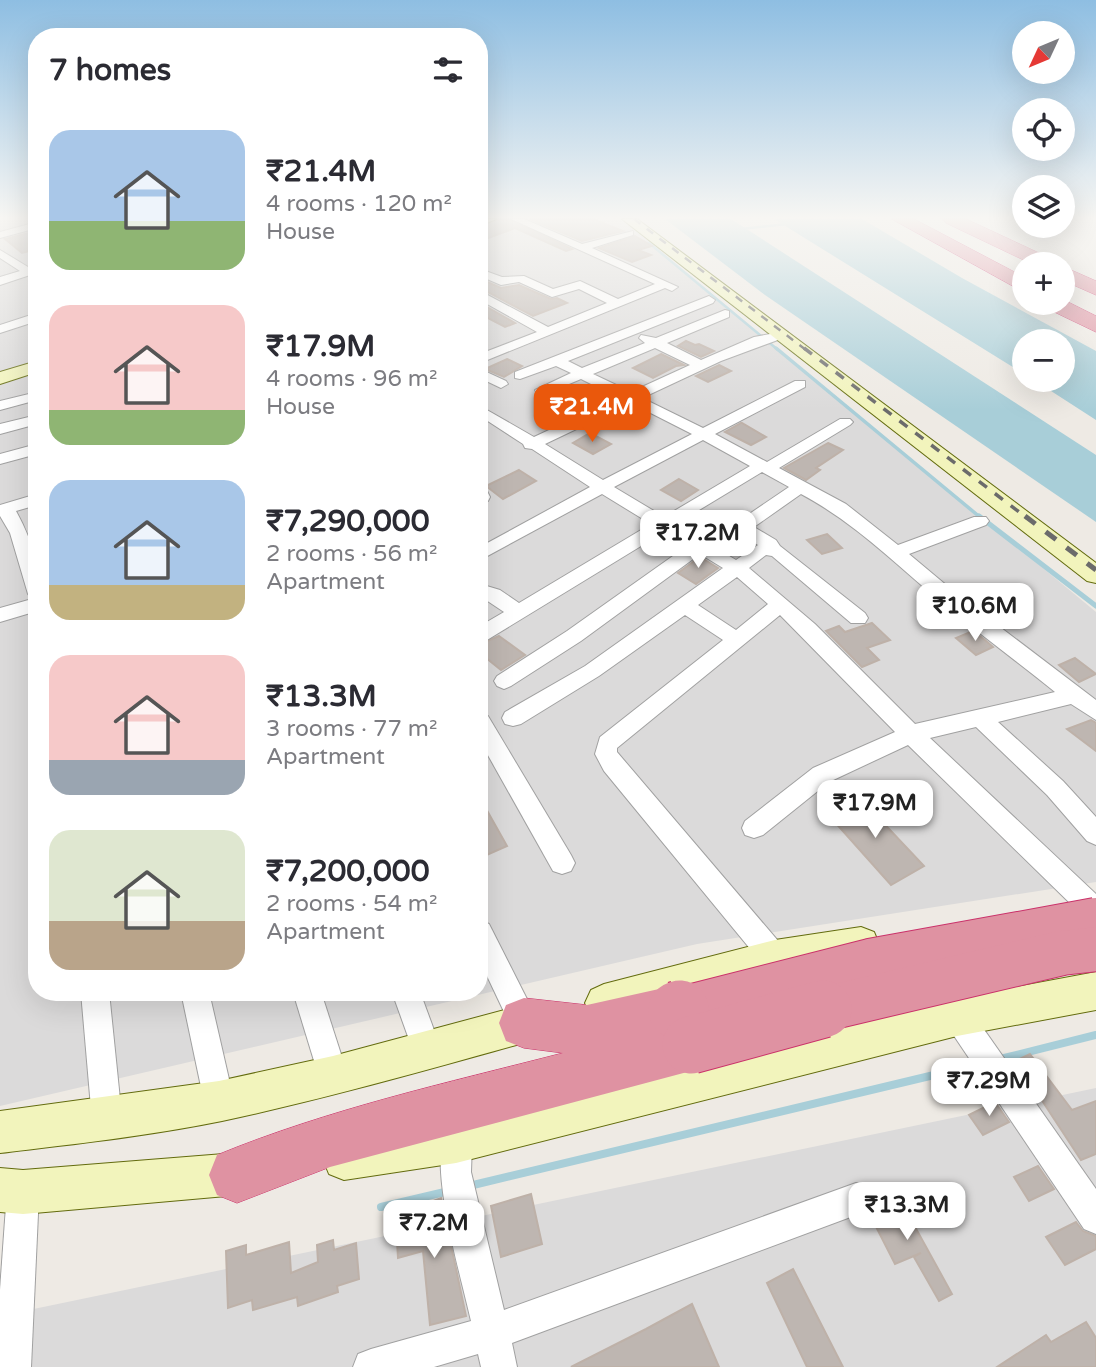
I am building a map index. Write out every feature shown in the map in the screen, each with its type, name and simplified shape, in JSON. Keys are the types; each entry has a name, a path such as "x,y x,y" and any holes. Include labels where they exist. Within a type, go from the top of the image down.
{"highway":[{"path":"1075,292 1096,303"},
{"path":"1075,300 1096,310"},
{"path":"1075,314 1096,325"},
{"path":"237,1175 330,1140 684,1027 870,961 1093,908"},
{"path":"524,1023 587,1030 684,1027 849,1002 1062,953 1096,949"}],"main road":[{"path":"701,283 769,337 1096,575"},
{"path":"733,283 869,380 1096,554"},
{"path":"0,378 28,369"},
{"path":"0,1132 107,1119 219,1101 333,1076 775,958 1093,908"},
{"path":"12,1191 456,1157 966,1030 1096,991"}],"street":[{"path":"532,283 552,293 580,285 618,304"},
{"path":"488,356 618,304 672,287 663,283"},
{"path":"488,299 547,332"},
{"path":"520,375 709,300"},
{"path":"589,418 541,392 725,314"},
{"path":"3,325 28,319"},
{"path":"631,331 701,365"},
{"path":"530,444 701,365 769,337"},
{"path":"557,361 703,434 840,508 951,600 1096,712"},
{"path":"488,377 501,384"},
{"path":"488,550 800,384"},
{"path":"0,406 28,398"},
{"path":"488,415 530,444 735,567 780,605 1093,908"},
{"path":"0,429 28,421"},
{"path":"488,630 661,523 845,422"},
{"path":"0,459 28,451"},
{"path":"801,486 745,525 746,530 770,544 772,549 858,618"},
{"path":"28,502 3,510 19,533 28,564"},
{"path":"896,552 979,521"},
{"path":"504,681 564,643 700,546"},
{"path":"513,719 592,671 735,567 763,549 772,549"},
{"path":"488,592 518,612"},
{"path":"684,605 736,639"},
{"path":"775,958 605,756 608,743 780,605"},
{"path":"0,615 28,607"},
{"path":"754,828 821,775 911,734 1076,695"},
{"path":"980,718 1055,788 1096,834"},
{"path":"488,736 562,863"},
{"path":"908,936 966,1030 1096,1217"},
{"path":"488,949 524,1023"},
{"path":"96,1001 107,1119"},
{"path":"197,1001 219,1101"},
{"path":"310,1001 333,1076"},
{"path":"409,1001 426,1049"},
{"path":"456,1157 463,1206 488,1307 495,1350"},
{"path":"12,1191 13,1367"},
{"path":"371,1367 495,1350 856,1199"}],"shaded area":[{"path":"0,283 28,283 28,1001 452,1001 0,1106"},
{"path":"488,283 699,283 1096,612 1096,882 697,944 488,993"},
{"path":"1096,1088 1096,1367 0,1367 0,1316"}],"water":[{"path":"749,283 830,283 1096,455 1096,522"},
{"path":"877,283 971,283 1012,305 1012,315 1030,315 1056,329 1012,329 1012,367"},
{"path":"1075,340 1096,351 1096,420 1053,392 1075,392"}],"building":[{"path":"488,283 501,288 519,285 567,303 533,316 488,292"},
{"path":"488,308 515,323 505,327 488,318"},
{"path":"686,341 714,351 701,357 678,346"},
{"path":"661,354 684,365 676,366 653,378 633,368"},
{"path":"507,359 522,366 504,377 488,370 488,368"},
{"path":"719,365 731,371 708,382 696,376"},
{"path":"631,406 643,412 610,428 598,422"},
{"path":"741,423 766,437 751,445 725,432"},
{"path":"590,433 611,444 593,454 573,443"},
{"path":"828,443 843,450 816,468 820,470 806,480 784,468"},
{"path":"519,470 536,481 503,499 488,485"},
{"path":"679,479 698,490 681,501 661,490"},
{"path":"702,514 729,528 710,542 684,526"},
{"path":"827,534 842,548 822,554 807,540"},
{"path":"700,557 718,568 696,584 678,573"},
{"path":"872,623 890,640 867,648 879,660 862,667 826,631 839,626 845,632"},
{"path":"973,631 993,647 976,655 956,638"},
{"path":"499,636 525,655 501,670 488,659 488,641"},
{"path":"1075,658 1096,674 1079,682 1059,665"},
{"path":"1091,720 1096,723 1096,751 1067,729"},
{"path":"857,795 924,866 891,885 825,811"},
{"path":"488,812 507,846 488,854"},
{"path":"1030,1054 1072,1110 1096,1101 1096,1154 1081,1160 1041,1099 1037,1101 1011,1063"},
{"path":"995,1102 1009,1122 983,1135 969,1115"},
{"path":"1038,1166 1054,1189 1029,1201 1014,1177"},
{"path":"531,1194 542,1244 501,1257 491,1206"},
{"path":"898,1196 952,1294 939,1301 914,1257 921,1253 895,1264 869,1213 872,1207"},
{"path":"441,1198 466,1316 430,1325 423,1251 398,1258 396,1224 413,1220 412,1209"},
{"path":"1076,1222 1083,1231 1096,1236 1096,1249 1065,1265 1046,1237"},
{"path":"333,1240 334,1250 356,1243 359,1279 337,1286 338,1292 298,1306 297,1297 253,1310 252,1300 228,1308 226,1251 246,1245 246,1255 289,1242 291,1273 318,1262 317,1245"},
{"path":"793,1269 843,1367 807,1367 767,1283"},
{"path":"692,1304 719,1367 571,1367 646,1329"},
{"path":"1086,1322 1096,1338 1096,1367 997,1367 1046,1335 1051,1342"}],"waterway":[{"path":"697,283 778,350"},
{"path":"776,348 981,518"},
{"path":"979,516 1096,606"},
{"path":"1000,1059 1096,1035"},
{"path":"469,1186 980,1064"},
{"path":"381,1207 449,1191"}],"railway":[{"path":"718,283 806,350"},
{"path":"804,348 1027,518"},
{"path":"1025,516 1096,570"}]}
